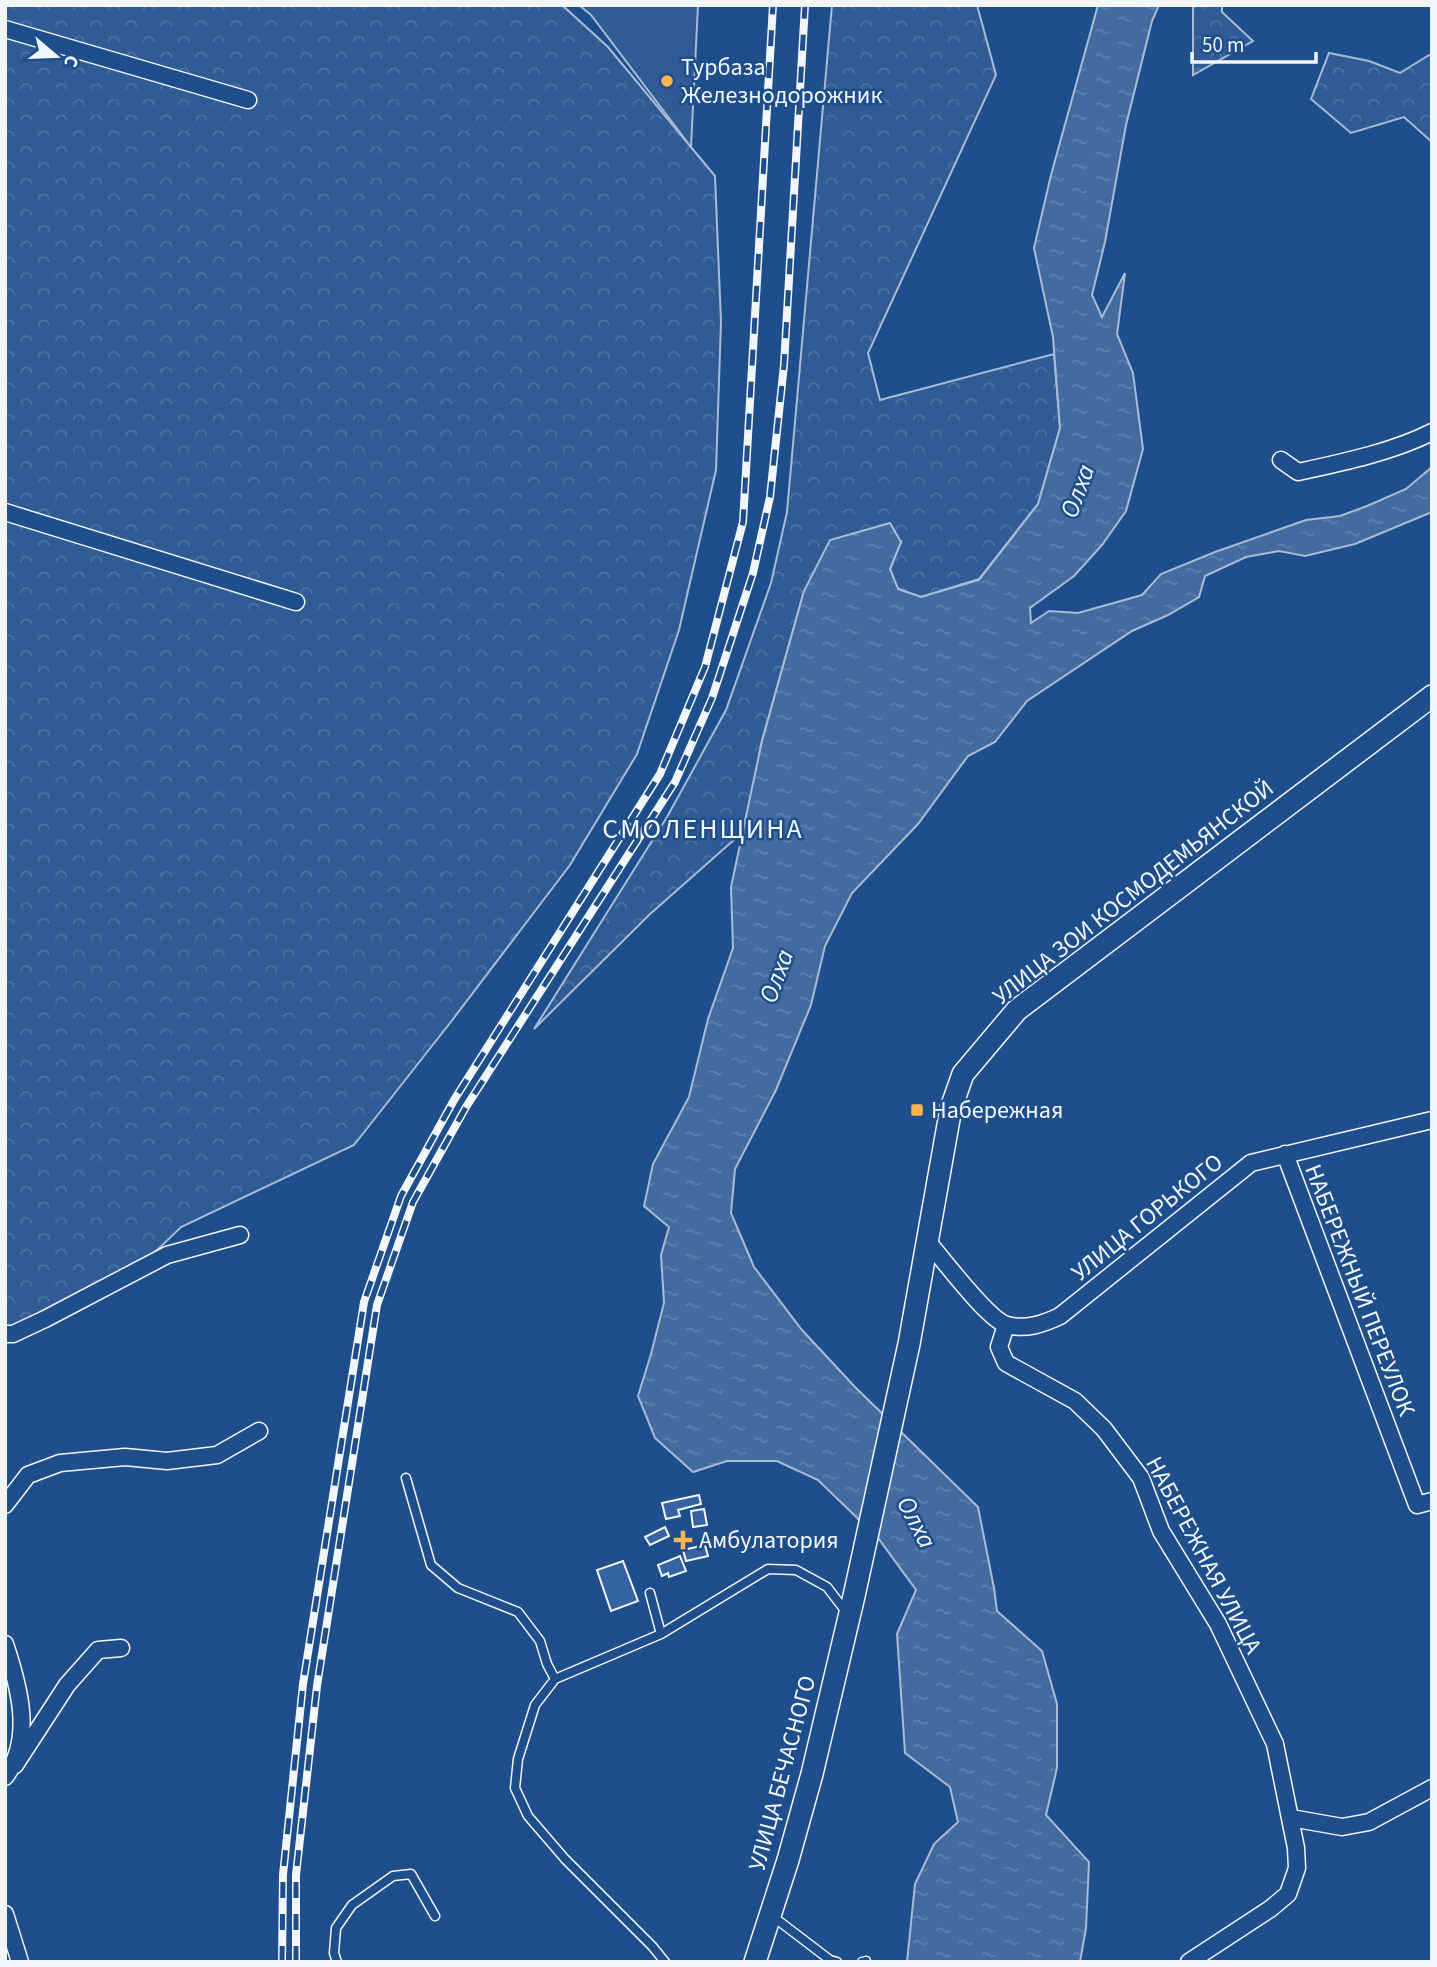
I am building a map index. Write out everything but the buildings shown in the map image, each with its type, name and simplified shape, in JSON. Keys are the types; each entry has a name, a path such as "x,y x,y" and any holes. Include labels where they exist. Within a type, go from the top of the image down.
{"main road":[{"name":"УЛИЦА ЗОИ КОСМОДЕМЬЯНСКОЙ","path":"909,1344 949,1119 963,1074 1017,1010 1432,696"},
{"name":"УЛИЦА БЕЧАСНОГО","path":"755,1962 812,1774 909,1344"}],"street":[{"path":"5,29 248,100"},
{"path":"1281,460 1298,472 1325,467 1416,440 1432,432"},
{"path":"5,512 296,602"},
{"name":"УЛИЦА ГОРЬКОГО","path":"1006,1325 1038,1326 1060,1316 1251,1163 1432,1119"},
{"name":"НАБЕРЕЖНЫЙ ПЕРЕУЛОК","path":"1285,1154 1417,1505 1432,1501"},
{"path":"5,1334 13,1334 45,1320 167,1255 240,1234"},
{"path":"928,1242 992,1316 1006,1325"},
{"name":"НАБЕРЕЖНАЯ УЛИЦА","path":"1006,1325 999,1347 1006,1363 1075,1401 1104,1429 1141,1478 1161,1531 1219,1624 1275,1744 1292,1818 1297,1868 1288,1894 1270,1909 1189,1962"},
{"path":"5,1505 28,1475 61,1464 125,1457 167,1461 217,1455 259,1431"},
{"path":"5,1644 18,1681 23,1738 10,1771"},
{"path":"10,1771 67,1685 98,1650 121,1648"},
{"path":"1292,1818 1342,1828 1369,1822 1432,1788"},
{"path":"5,1914 20,1962"}],"lane":[{"path":"406,1478 431,1565 458,1588 518,1612 540,1641 555,1679"},
{"path":"665,1962 565,1859 528,1816 515,1788 518,1759 535,1704 555,1679 661,1634 768,1569 796,1570 827,1587 852,1606"},
{"path":"650,1593 661,1634"},
{"path":"337,1962 334,1953 336,1928 352,1905 393,1876 411,1874 435,1916"},
{"path":"771,1915 830,1960 837,1962"}],"green space":[{"path":"5,5 562,5 608,47 715,176 721,322 716,470 679,630 637,754 570,865 354,1145 181,1227 120,1286 5,1332"},
{"path":"832,5 977,5 996,75 868,353 880,400 1054,354 1060,428 1038,504 979,579 921,597 898,589 890,569 901,542 804,591 762,741 744,831 649,915 534,1029 667,817 726,710 771,583 787,512"},
{"path":"1193,5 1222,5 1222,12 1253,41 1193,75"},
{"path":"1329,53 1369,61 1400,73 1429,55 1432,56 1432,142 1404,117 1351,133 1311,99"}],"shaded area":[{"name":"Турбаза Железнодорожник","path":"579,5 698,5 691,147 591,15"}],"water":[{"name":"Олха","path":"1098,5 1159,5 1152,21 1126,125 1105,242 1092,295 1102,317 1125,273 1117,334 1133,373 1143,449 1126,511 1102,545 1074,576 1030,608 1031,623 1049,611 1078,613 1142,595 1161,574 1306,520 1340,516 1367,506 1406,489 1432,467 1432,512 1355,544 1305,556 1279,551 1246,557 1205,576 1199,597 1132,631 1027,701 995,742 968,756 918,824 852,893 825,946 811,1005 776,1090 735,1169 731,1213 754,1267 802,1330 855,1387 978,1507 997,1611 1042,1651 1057,1704 1057,1768 1046,1815 1089,1862 1086,1928 1080,1962 907,1962 915,1884 934,1844 958,1822 950,1787 905,1753 897,1634 916,1590 878,1538 818,1480 777,1461 727,1461 693,1472 655,1438 638,1396 664,1303 661,1255 669,1227 644,1206 653,1164 689,1097 708,1019 733,948 731,887 762,741 804,591 830,540 890,523 901,542 890,569 898,589 921,597 979,580 1038,504 1060,428 1053,337 1034,248 1051,175"}],"railway":[{"path":"282,1962 283,1875 303,1684 364,1302 401,1196 454,1100 660,774 705,667 743,522 773,5"},
{"path":"296,1962 296,1875 317,1686 377,1305 413,1202 466,1107 675,782 712,698 753,573 770,497 784,365 805,5"}],"place":[{"name":"Турбаза Железнодорожник","path":"667,81"},
{"name":"Набережная","path":"917,1110"},
{"name":"Амбулатория","path":"683,1540"}],"district":[{"name":"СМОЛЕНЩИНА","path":"703,828"}]}
